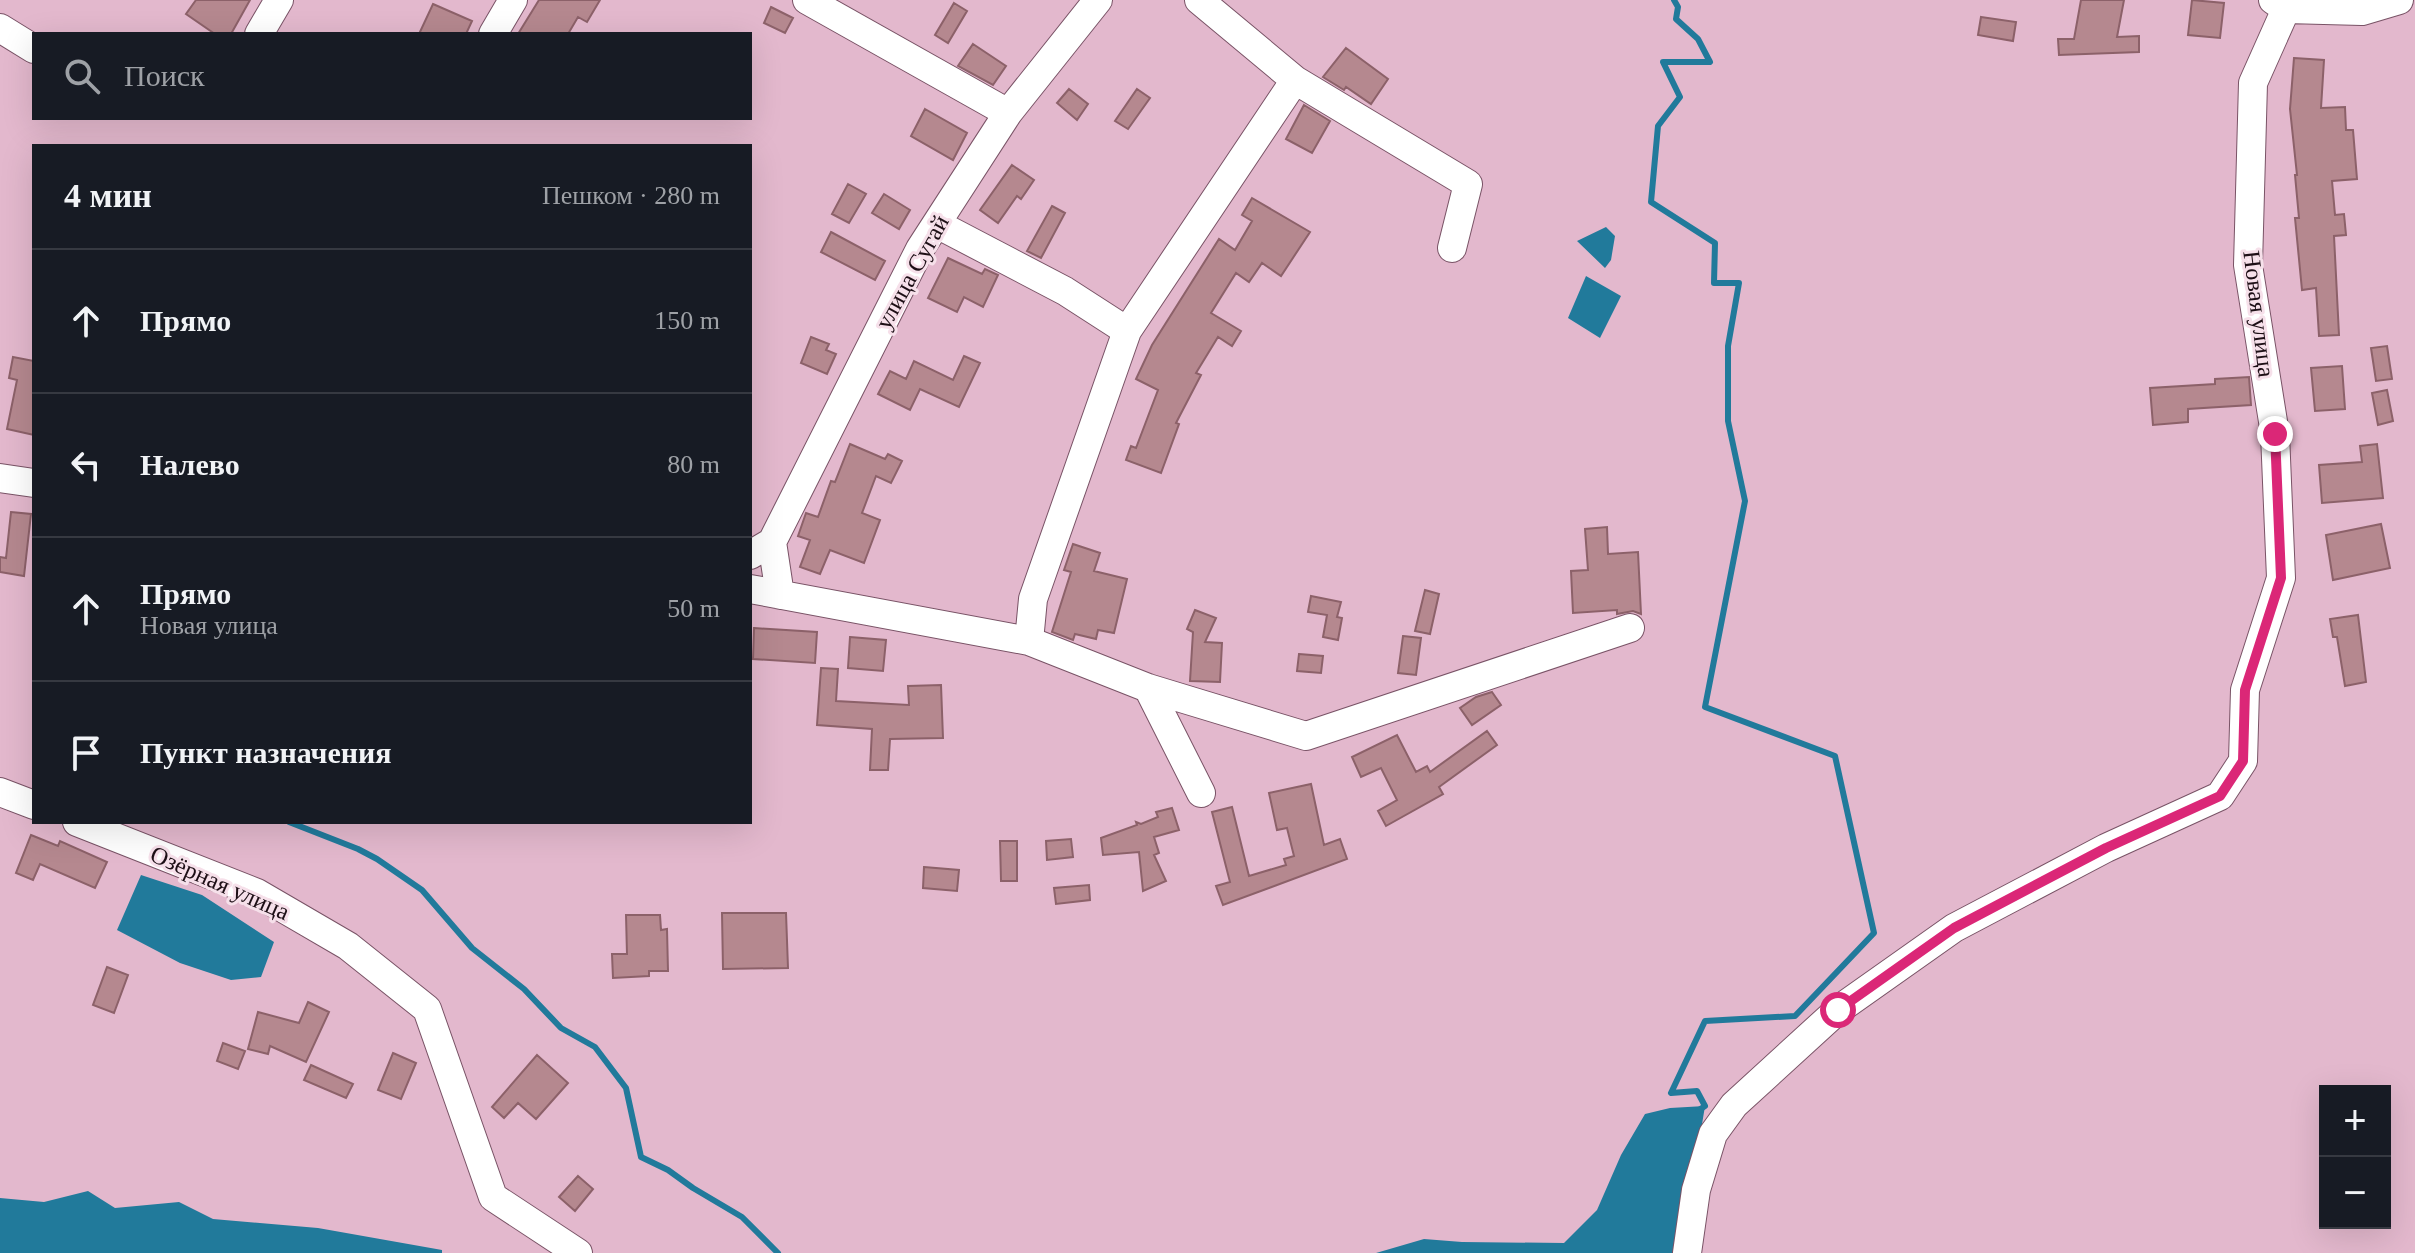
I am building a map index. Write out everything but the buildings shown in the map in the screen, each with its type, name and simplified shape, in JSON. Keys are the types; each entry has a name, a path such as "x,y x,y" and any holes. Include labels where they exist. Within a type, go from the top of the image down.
{"street":[{"path":"260,32 279,0"},
{"path":"494,32 513,0"},
{"path":"807,0 1008,113"},
{"name":"улица Сугай","path":"761,549 913,263 1008,113 1098,0"},
{"path":"1199,0 1295,80 1468,184 1452,248"},
{"path":"2280,4 2362,11 2399,0"},
{"name":"Новая улица","path":"1687,1253 1696,1190 1713,1134 1734,1105 1838,1010 1954,928 2106,848 2220,796 2243,761 2245,690 2281,578 2275,434 2248,265 2253,83 2280,4"},
{"path":"0,28 32,48"},
{"path":"1029,641 1033,599 1127,331 1295,80"},
{"path":"937,224 1065,291 1127,331"},
{"path":"0,478 32,483"},
{"path":"761,549 780,595"},
{"path":"752,589 1029,641 1148,688 1306,736 1630,628"},
{"path":"1148,688 1201,793"},
{"path":"0,792 32,804"},
{"name":"Озёрная улица","path":"88,824 134,832 257,893 348,946 427,1009 493,1197 578,1253"}],"water":[{"path":"1606,227 1615,236 1611,260 1605,268 1577,241"},
{"path":"1586,276 1621,296 1600,338 1568,318"},
{"path":"141,875 202,895 274,942 261,977 231,980 180,963 117,930"},
{"path":"1705,1106 1681,1253 1376,1253 1424,1239 1564,1243 1597,1210 1621,1155 1645,1114 1670,1108"},
{"path":"88,1191 115,1208 179,1202 213,1219 318,1228 442,1250 442,1253 0,1253 0,1198 44,1202"}],"waterway":[{"path":"1674,0 1678,7 1676,19 1698,39 1710,62 1663,62 1680,97 1658,126 1651,202 1715,243 1714,283 1739,283 1728,346 1728,421 1745,501 1705,707 1835,756 1874,933 1795,1016 1705,1021 1671,1093 1697,1091 1705,1106 1699,1110"},
{"path":"294,824 358,849 422,890 472,948 524,989 561,1028 595,1047 626,1088 641,1157 668,1170 742,1217 778,1253"}],"route":[{"path":"1838,1010 1954,928 2106,848 2220,796 2243,761 2245,690 2281,578 2275,434"}]}
